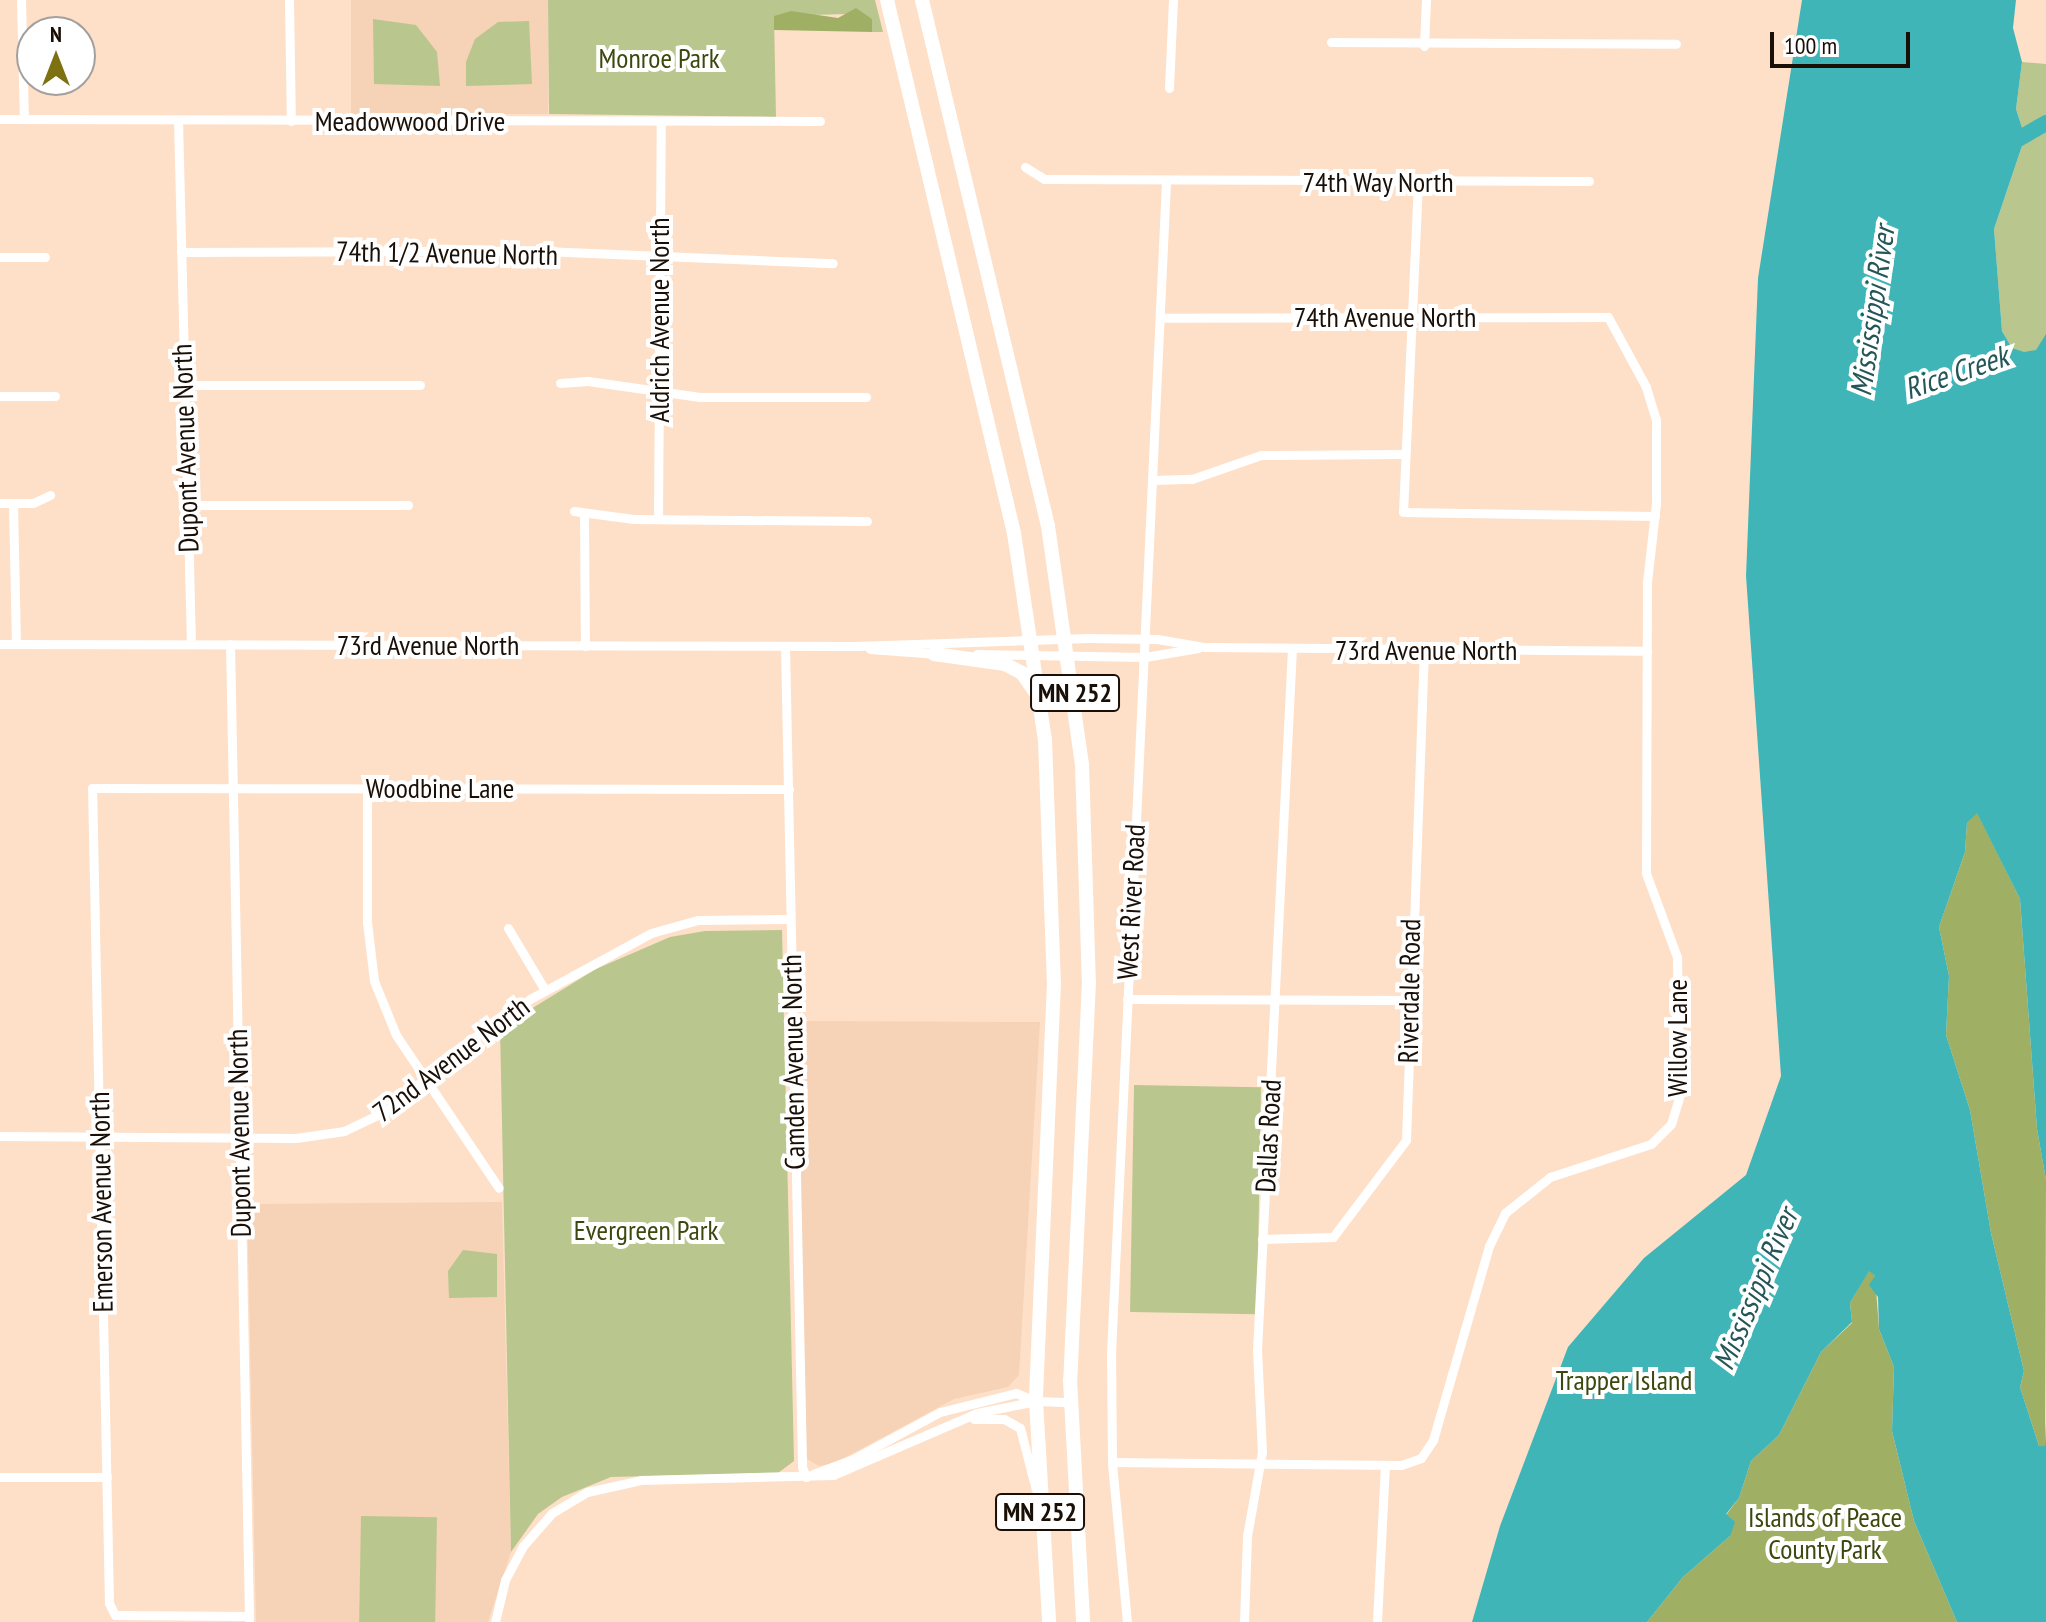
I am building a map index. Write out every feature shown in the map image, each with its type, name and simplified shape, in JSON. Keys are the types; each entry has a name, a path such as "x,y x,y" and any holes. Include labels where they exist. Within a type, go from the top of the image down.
{"highway":[{"name":"MN 252","path":"887,0 1014,533 1041,702 1052,836 1054,983 1036,1401 1039,1505 1049,1622"},
{"name":"MN 252","path":"922,0 1048,526 1070,656 1089,878 1087,1030 1070,1402 1083,1622"},
{"path":"934,654 1012,667 1027,678 1041,702"}],"street":[{"path":"21,0 24,119"},
{"path":"289,0 291,121"},
{"path":"1169,88 1173,0"},
{"path":"1424,46 1426,0"},
{"path":"1331,42 1424,46 1676,44"},
{"name":"Meadowwood Drive","path":"0,119 820,121"},
{"name":"Dupont Avenue North","path":"178,120 191,644"},
{"name":"Aldrich Avenue North","path":"658,519 657,258 661,121"},
{"name":"74th Way North","path":"1025,167 1044,179 1166,182 1589,181"},
{"name":"West River Road","path":"1127,1622 1112,1462 1111,1353 1166,182"},
{"path":"1418,182 1403,512 1655,516"},
{"name":"74th 1/2 Avenue North","path":"181,252 543,251 833,263"},
{"path":"0,257 45,257"},
{"name":"74th Avenue North","path":"1161,318 1608,317"},
{"name":"Willow Lane","path":"1112,1462 1385,1465 1421,1458 1433,1440 1489,1246 1505,1213 1550,1177 1651,1144 1663,1136 1677,1111 1677,957 1646,873 1647,651 1655,516 1652,403 1608,317"},
{"path":"560,383 588,381 658,392 866,397"},
{"path":"183,385 420,385"},
{"path":"0,396 55,396"},
{"path":"1154,480 1192,479 1261,455 1405,454"},
{"path":"0,503 50,495"},
{"path":"13,503 16,644"},
{"path":"187,505 408,505"},
{"path":"585,646 579,513 658,519 867,521"},
{"name":"73rd Avenue North","path":"0,644 857,646 1068,639 1146,640 1205,647 1292,649 1647,651"},
{"name":"Dupont Avenue North","path":"230,644 249,1619"},
{"name":"Camden Avenue North","path":"785,646 802,1467 806,1477"},
{"name":"73rd Avenue North","path":"857,646 934,654 1145,657 1205,647"},
{"name":"Dallas Road","path":"1244,1622 1247,1536 1257,1463 1262,1452 1257,1351 1292,649"},
{"name":"Riverdale Road","path":"1262,1239 1333,1237 1400,1152 1407,1127 1407,1000 1424,649"},
{"name":"Woodbine Lane","path":"92,788 789,789"},
{"name":"Emerson Avenue North","path":"92,788 109,1603 115,1615 249,1619"},
{"path":"367,788 371,966 396,1035 499,1188"},
{"name":"72nd Avenue North","path":"0,1136 296,1138 344,1131 388,1110 469,1041 545,990 675,925 790,919"},
{"path":"508,928 545,990"},
{"path":"1127,999 1407,1000"},
{"path":"806,1477 853,1459 940,1412 1016,1393 1036,1401"},
{"path":"495,1622 505,1580 523,1546 552,1513 587,1492 641,1480 806,1477 856,1466 977,1413 1036,1401 1070,1402"},
{"path":"940,1427 993,1417 1020,1428 1039,1505"},
{"path":"1377,1622 1382,1605 1385,1465"},
{"path":"0,1477 107,1477"}],"shaded area":[{"path":"351,0 548,0 548,114 351,114"},
{"path":"795,1021 1040,1022 1019,1375 1008,1387 954,1399 835,1463 819,1466 807,1459"},
{"path":"502,1202 511,1552 488,1622 256,1622 247,1204"}],"green space":[{"name":"Monroe Park","path":"548,0 875,0 883,32 872,32 872,19 848,14 774,16 776,117 549,114"},
{"path":"856,8 872,19 872,32 774,30 774,16 791,11 838,18"},
{"path":"373,19 416,25 437,52 440,86 374,84"},
{"path":"529,21 532,84 466,86 466,62 475,39 498,22"},
{"path":"2022,62 2046,64 2046,364 2012,348 2002,331 1994,229 2025,137 2016,109"},
{"path":"1977,812 2020,899 2037,1129 2046,1180 2045,1446 2039,1446 2020,1387 2024,1371 1991,1233 1970,1110 1946,1035 1949,976 1939,927 1965,852 1967,823"},
{"name":"Evergreen Park","path":"782,930 794,1461 778,1473 611,1477 562,1497 538,1514 511,1552 500,1028 596,969 670,937 705,931"},
{"path":"1134,1085 1261,1087 1257,1314 1130,1312"},
{"path":"463,1250 497,1254 497,1297 449,1298 448,1271"},
{"name":"Islands of Peace County Park","path":"1869,1270 1875,1276 1879,1329 1894,1367 1892,1431 1914,1521 1957,1622 1647,1622 1683,1577 1730,1536 1726,1515 1739,1498 1751,1461 1779,1435 1821,1352 1852,1323 1850,1303"},
{"path":"361,1516 437,1517 435,1622 359,1622"}],"water":[{"name":"Mississippi River","path":"1802,0 2016,0 2013,28 2022,62 2016,109 2025,137 1994,229 2002,331 2012,348 2024,352 2036,350 2046,334 2046,1180 2037,1129 2020,899 1977,813 1967,823 1965,852 1939,927 1949,976 1946,1035 1970,1110 1991,1233 2024,1371 2020,1387 2039,1446 2045,1446 2046,1422 2046,1622 1957,1622 1914,1521 1892,1431 1894,1367 1879,1329 1878,1297 1869,1285 1875,1276 1869,1271 1850,1303 1852,1322 1821,1352 1779,1435 1751,1461 1739,1498 1726,1514 1735,1522 1730,1536 1683,1577 1647,1622 1472,1622 1500,1526 1568,1347 1644,1258 1746,1175 1781,1076 1746,576 1758,278"}],"waterway":[{"name":"Rice Creek","path":"2006,146 2046,123"}],"park label":[{"name":"Trapper Island","path":"1624,1380"}]}
